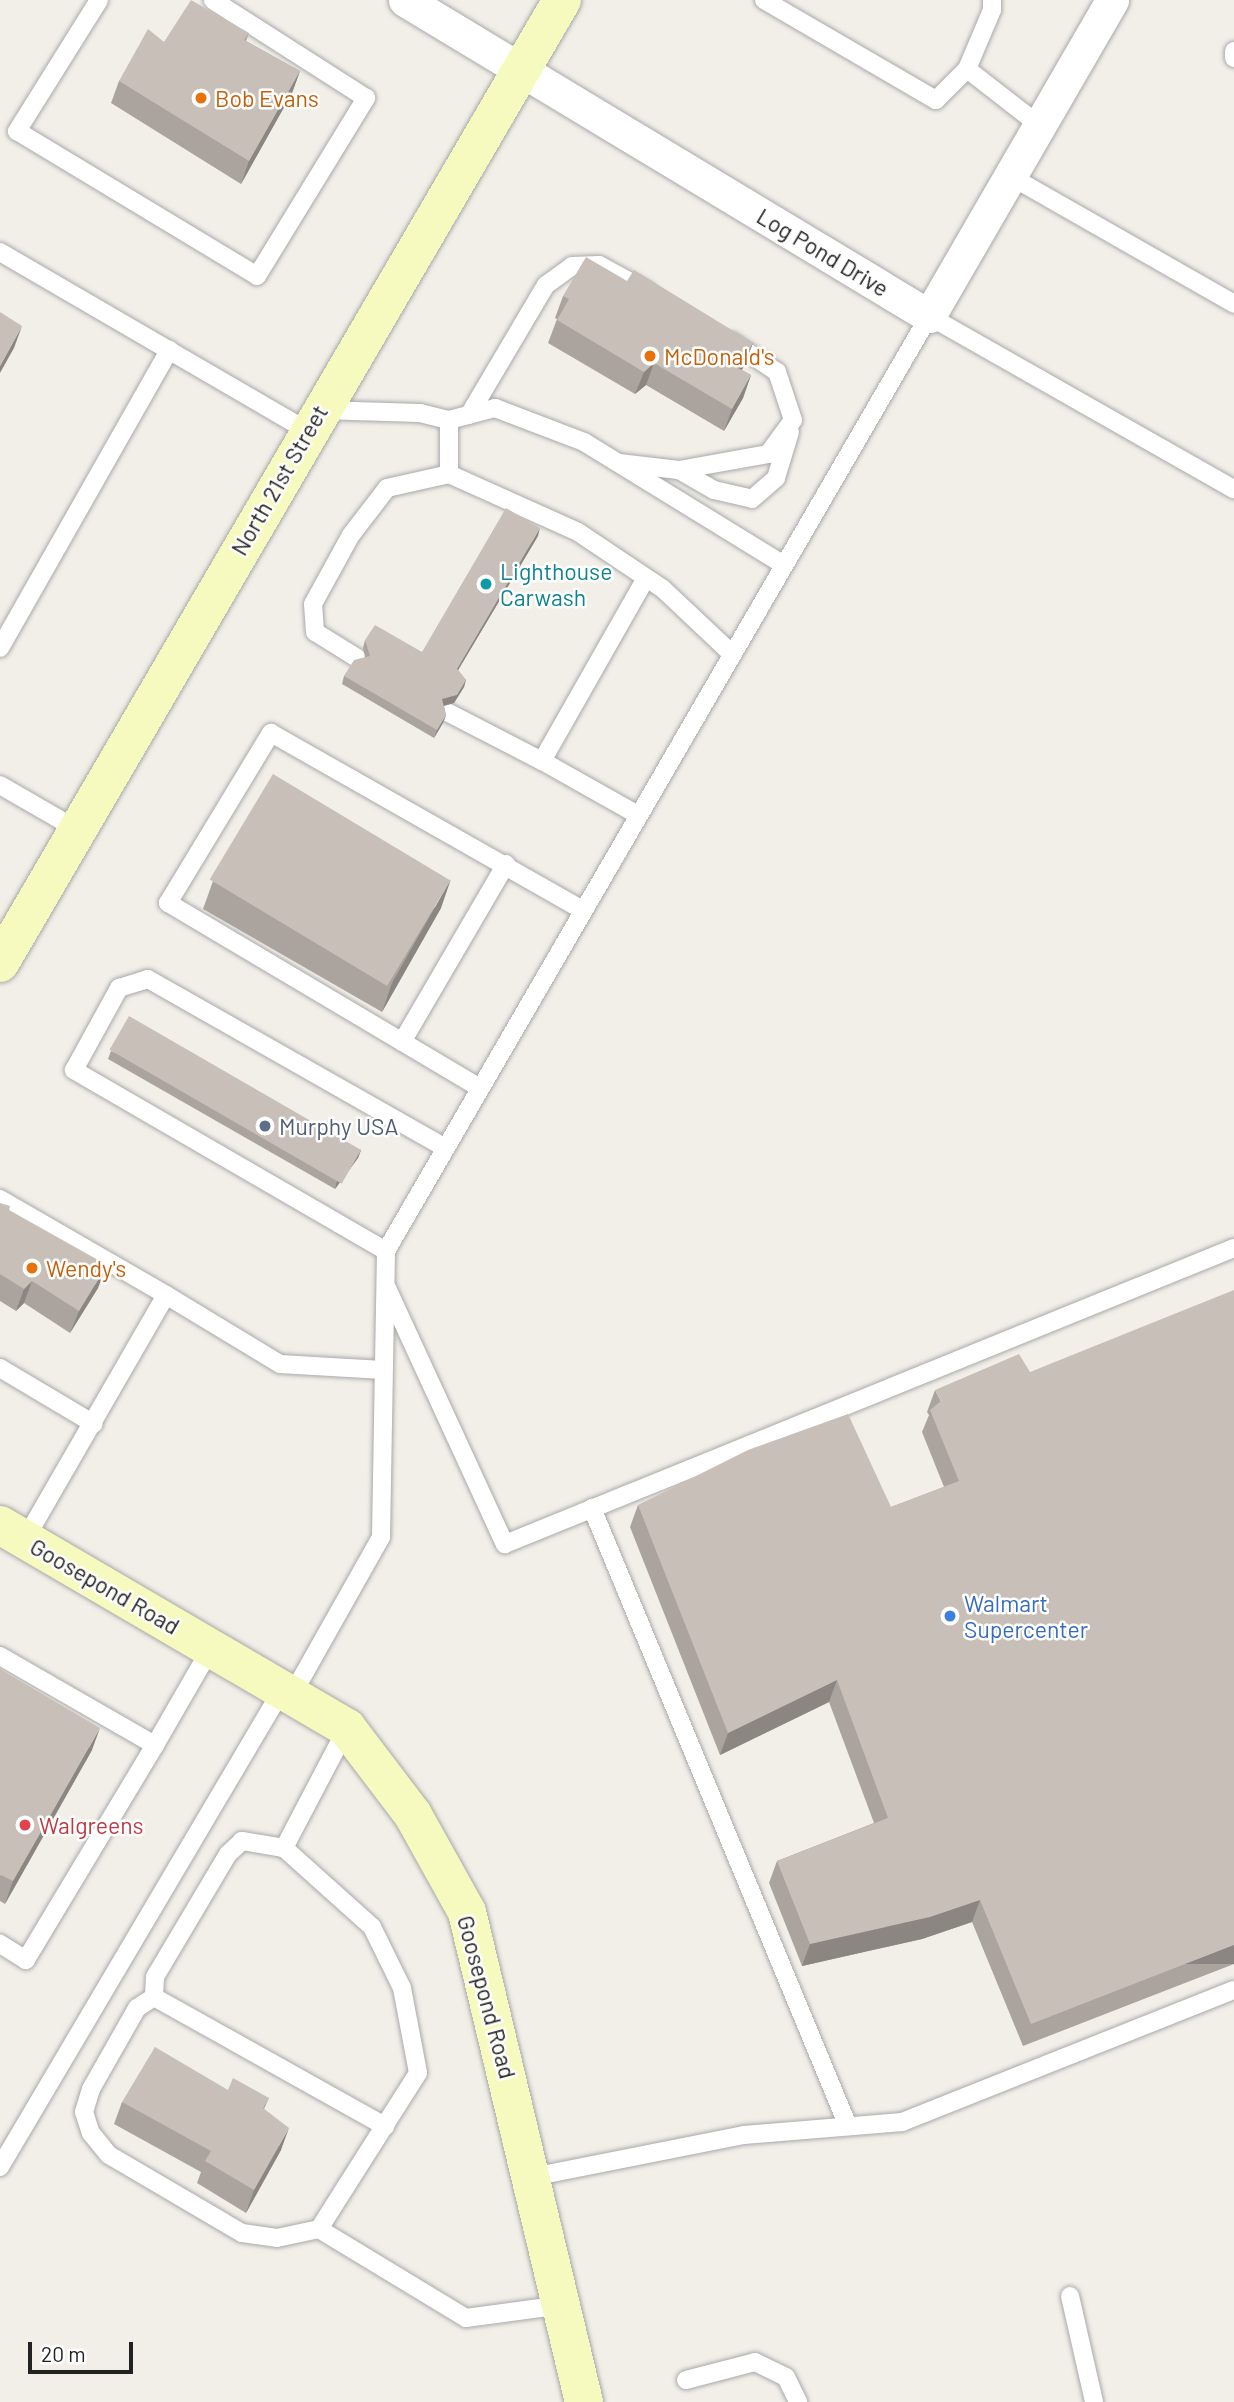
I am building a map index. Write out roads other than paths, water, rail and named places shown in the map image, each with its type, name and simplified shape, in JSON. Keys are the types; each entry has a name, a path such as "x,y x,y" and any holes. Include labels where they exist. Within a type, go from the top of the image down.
{"main road":[{"name":"North 21st Street","path":"0,963 562,0"},
{"name":"Goosepond Road","path":"12,1532 347,1728 413,1815 467,1912 584,2402"}],"street":[{"name":"Log Pond Drive","path":"405,0 929,316"},
{"path":"929,316 1112,0"}],"lane":[{"path":"99,0 18,131 257,276 366,99 212,0"},
{"path":"764,0 936,100 967,69 992,10 992,0"},
{"path":"1234,51 1234,58"},
{"path":"967,69 1039,125"},
{"path":"1010,176 1234,304"},
{"path":"0,252 169,350 315,420 420,413 449,420 495,408 584,442 784,565"},
{"path":"469,415 546,285 572,266 599,265 660,298"},
{"path":"0,2167 381,1537 386,1251 929,316 1234,489"},
{"path":"679,470 714,490 752,499 776,478 791,427 793,420 777,372 719,333"},
{"path":"0,648 169,350"},
{"path":"449,420 449,474"},
{"path":"619,463 679,470 768,454 791,427"},
{"path":"357,658 315,632 313,604 351,535 387,488 449,474 578,532 646,578 732,654"},
{"path":"542,761 646,578"},
{"path":"449,713 638,815"},
{"path":"480,1088 168,903 271,733 583,910"},
{"path":"0,785 78,830"},
{"path":"402,1042 506,864"},
{"path":"386,1251 74,1070 119,988 148,979 445,1148"},
{"path":"0,1199 280,1364 383,1370"},
{"path":"385,1283 505,1544 1234,1248"},
{"path":"12,1532 94,1424 166,1295"},
{"path":"0,1368 94,1424"},
{"path":"592,1508 848,2126"},
{"path":"0,1944 26,1960 211,1648"},
{"path":"0,1656 155,1745"},
{"path":"284,1848 347,1728"},
{"path":"154,1997 155,1977 228,1854 242,1841 284,1848 372,1927 402,1988 418,2073 319,2229"},
{"path":"532,2177 744,2135 902,2122 1234,1990"},
{"path":"154,1997 385,2126"},
{"path":"154,1997 137,2008 91,2089 84,2112 91,2133 109,2155 242,2233 277,2238 319,2229 466,2318 562,2305"},
{"path":"1070,2295 1094,2402"},
{"path":"686,2380 755,2362 786,2377 798,2402"}],"place":[{"name":"Bob Evans","path":"201,98"},
{"name":"McDonald's","path":"650,356"},
{"name":"Lighthouse Carwash","path":"486,584"},
{"name":"Murphy USA","path":"265,1126"},
{"name":"Wendy's","path":"32,1268"},
{"name":"Walmart Supercenter","path":"950,1616"},
{"name":"Walgreens","path":"25,1825"}]}
